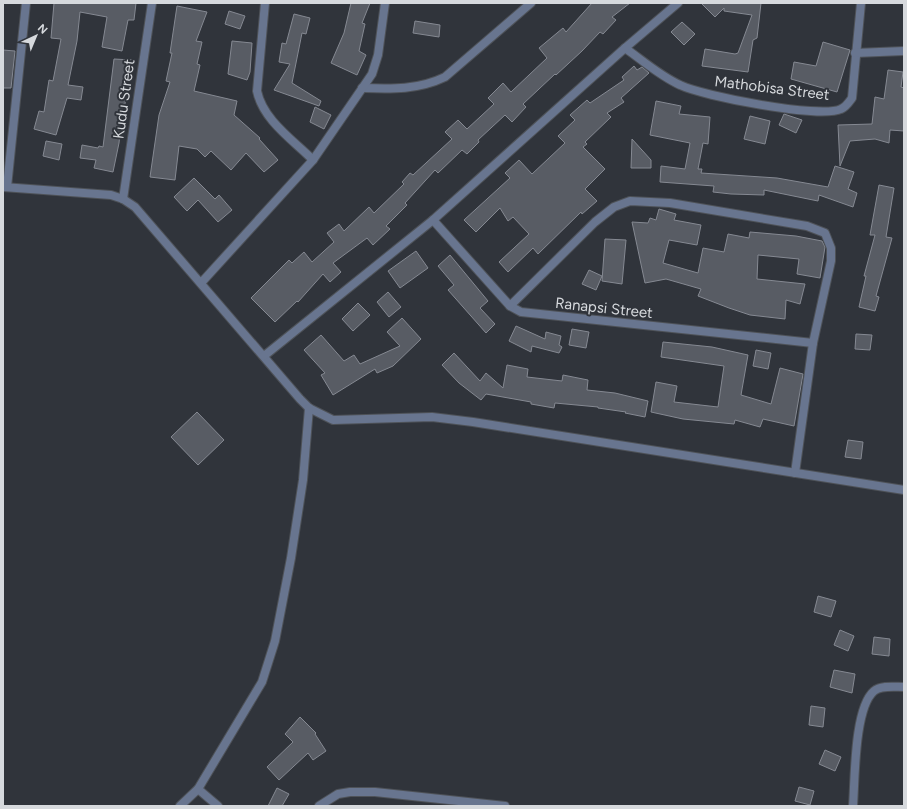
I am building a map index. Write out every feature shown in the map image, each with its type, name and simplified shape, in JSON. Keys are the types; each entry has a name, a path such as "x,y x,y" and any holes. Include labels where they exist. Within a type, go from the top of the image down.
{"street":[{"path":"26,3 5,187 111,195 123,199 134,207 309,408 333,420 432,417 473,422 904,490"},
{"name":"Kudu Street","path":"123,199 152,3"},
{"path":"265,3 257,91 260,103 266,113 313,160"},
{"path":"201,283 313,160 372,74 378,55 385,3"},
{"path":"362,88 398,90 429,84 445,77 531,3"},
{"path":"264,356 433,220 624,48 678,3"},
{"name":"Mathobisa Street","path":"624,48 680,85 705,94 734,100 821,112 840,109 852,98 855,53 861,3"},
{"path":"855,53 904,51"},
{"path":"510,306 595,222 614,207 630,201 670,203 807,226 825,233 831,248 831,261 813,344 795,473"},
{"name":"Ranapsi Street","path":"433,220 510,306 521,312 532,315 813,344"},
{"path":"180,806 198,789 262,682 274,641 291,558 303,480 309,408"},
{"path":"853,806 860,721 864,706 874,691 880,688 904,687"},
{"path":"198,789 218,806"},
{"path":"319,806 338,794 350,792 376,792 505,806"}],"building":[{"path":"54,3 136,3 134,20 128,20 122,51 102,47 107,17 80,12 77,41 68,85 83,87 81,100 67,98 56,135 34,129 39,111 44,112 49,80 53,81 61,39 51,38"},
{"path":"351,3 370,3 362,23 365,24 359,51 366,55 357,75 331,63 344,33"},
{"path":"592,3 630,3 612,17 616,20 603,34 600,32 582,51 523,104 526,107 512,122 505,115 478,140 479,142 467,154 462,150 438,173 435,170 405,203 407,205 386,226 390,229 373,245 367,238 333,263 341,272 330,282 323,274 298,302 297,301 275,322 251,298 289,260 292,263 304,252 312,262 334,242 327,233 339,224 344,231 369,207 374,213 404,184 402,182 410,173 413,175 452,139 445,132 458,120 467,129 494,104 488,98 503,83 511,92 547,58 539,48 563,28 566,32"},
{"path":"701,3 761,3 757,38 753,40 748,72 702,66 705,49 735,54 738,53 752,15 724,11 724,8 715,17"},
{"path":"177,6 207,12 196,41 202,42 197,64 200,65 194,91 237,101 234,115 260,138 259,139 278,160 264,172 246,153 231,170 211,151 205,157 197,149 179,146 175,180 150,177 159,115 170,82 166,81 172,53 170,53"},
{"path":"229,11 245,16 240,29 225,24"},
{"path":"294,14 310,18 306,34 302,33 292,83 321,101 319,106 274,90 290,64 279,62 282,43 286,44"},
{"path":"415,21 440,25 439,37 413,33"},
{"path":"682,22 695,34 684,45 671,32"},
{"path":"232,41 252,43 250,72 247,80 228,74"},
{"path":"823,42 850,50 837,92 791,79 794,62 816,66"},
{"path":"3,50 15,51 11,88 3,88"},
{"path":"114,59 132,60 131,81 128,81 125,104 123,104 119,143 113,172 94,168 96,160 80,158 82,145 98,148 99,146 103,147"},
{"path":"634,66 637,70 642,67 649,73 621,98 624,102 607,113 611,117 585,142 587,144 583,147 605,169 585,189 597,201 582,214 581,212 538,254 533,248 508,272 499,262 529,234 513,217 508,221 500,208 476,232 464,220 510,178 505,173 519,160 532,174 565,143 558,136 575,120 570,115 587,100 590,103 624,80 622,77"},
{"path":"888,70 903,72 901,87 904,88 904,131 890,130 889,143 875,139 850,141 840,166 838,125 872,124 875,97 884,99"},
{"path":"656,101 681,106 679,114 710,117 708,144 703,143 698,169 702,169 701,173 777,178 828,187 835,166 854,172 848,189 857,193 853,207 819,195 818,201 764,190 764,195 731,194 713,192 714,186 660,182 661,166 685,169 690,143 650,135"},
{"path":"315,107 331,115 324,129 310,122"},
{"path":"784,114 802,120 796,133 779,125"},
{"path":"750,116 770,121 765,144 744,139"},
{"path":"632,139 651,160 651,168 631,168"},
{"path":"46,141 62,144 59,160 43,156"},
{"path":"194,178 215,199 219,195 232,210 218,222 198,200 187,211 174,197"},
{"path":"879,185 894,188 886,237 892,238 876,296 879,297 875,311 859,307 866,276 864,276 875,235 870,235"},
{"path":"659,209 676,214 674,220 701,225 697,245 669,240 663,263 698,273 703,248 724,252 728,234 749,238 750,232 796,236 822,241 825,247 820,278 797,274 799,259 758,255 757,279 805,284 800,304 786,300 785,319 750,315 729,308 698,296 701,289 666,279 645,283 632,222 648,223 650,218 656,220"},
{"path":"605,239 626,240 622,284 602,281"},
{"path":"416,251 428,268 400,288 388,271"},
{"path":"450,255 488,301 480,308 495,324 486,333 448,290 454,285 438,266"},
{"path":"589,270 602,276 596,290 582,284"},
{"path":"388,292 401,307 389,317 377,302"},
{"path":"358,303 370,315 353,331 342,319"},
{"path":"402,318 421,339 393,366 377,373 375,369 333,395 321,375 325,373 304,350 321,335 344,361 354,355 360,364 400,346 387,332"},
{"path":"516,326 545,339 546,332 561,336 559,345 562,347 559,353 532,346 531,352 509,341"},
{"path":"572,329 589,332 586,348 569,345"},
{"path":"856,334 872,335 870,350 855,349"},
{"path":"663,342 712,347 748,355 741,395 771,404 780,368 803,374 794,426 763,419 760,427 735,420 734,424 683,419 651,412 656,382 677,386 674,402 718,407 724,366 661,357"},
{"path":"756,350 771,353 768,369 753,366"},
{"path":"454,353 480,381 486,373 503,388 507,365 528,369 527,377 562,381 563,375 588,380 587,390 615,393 648,401 645,417 598,407 555,403 554,408 531,404 531,402 486,394 481,400 459,383 442,365"},
{"path":"197,412 224,440 198,465 171,437"},
{"path":"848,440 863,442 861,459 845,457"},
{"path":"818,596 836,601 831,617 814,612"},
{"path":"840,630 854,636 848,651 834,645"},
{"path":"874,637 890,639 889,656 872,654"},
{"path":"834,670 855,674 852,693 830,687"},
{"path":"811,706 825,708 823,727 809,725"},
{"path":"300,717 316,733 315,734 326,751 313,760 308,753 279,780 267,767 293,742 285,734"},
{"path":"825,750 841,757 835,771 819,764"},
{"path":"799,787 814,791 810,805 795,801"},
{"path":"277,788 289,794 282,806 268,806"}]}
